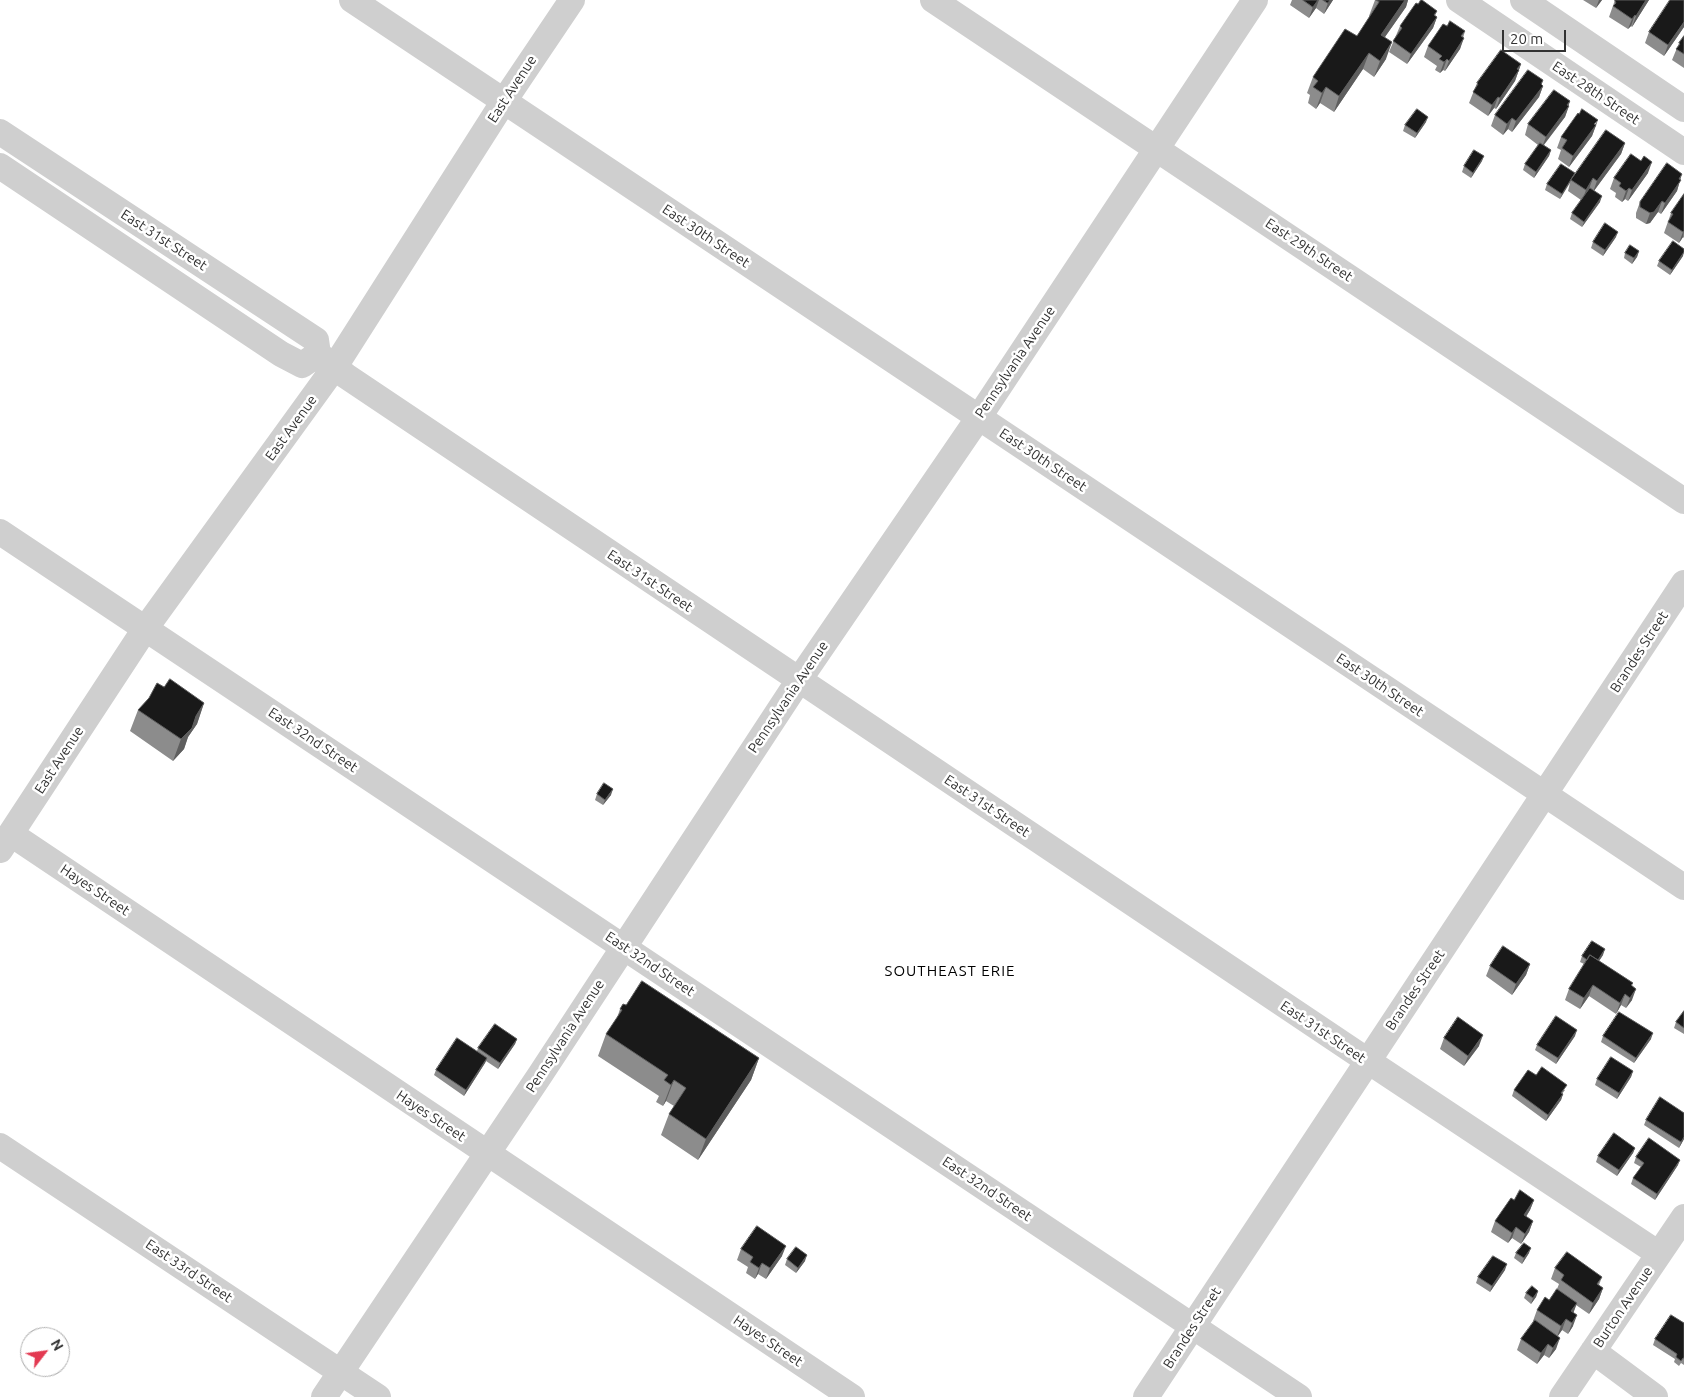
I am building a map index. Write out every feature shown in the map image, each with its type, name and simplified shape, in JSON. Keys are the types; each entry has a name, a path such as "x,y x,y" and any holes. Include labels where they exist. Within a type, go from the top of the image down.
{"street":[{"name":"East 30th Street","path":"352,0 1684,887"},
{"name":"East Avenue","path":"6,842 326,361 572,0"},
{"name":"East 29th Street","path":"933,0 1684,501"},
{"name":"Pennsylvania Avenue","path":"324,1397 624,947 798,680 978,417 1255,0"},
{"name":"East 28th Street","path":"1459,0 1684,152"},
{"path":"1523,0 1684,108"},
{"name":"East 31st Street","path":"0,132 316,340 326,361 798,680 1658,1254"},
{"name":"East 31st Street","path":"0,166 281,354 302,365 326,361"},
{"name":"East 32nd Street","path":"0,532 1299,1397"},
{"name":"Brandes Street","path":"1146,1397 1546,795 1684,583"},
{"name":"Hayes Street","path":"6,842 487,1154 852,1397"},
{"name":"East 33rd Street","path":"0,1146 378,1397"},
{"name":"Burton Avenue","path":"1562,1397 1684,1217"},
{"path":"1594,1352 1654,1397"}],"building":[{"path":"1303,0 1318,0 1313,7"},
{"path":"1376,0 1405,0 1381,35 1392,42 1380,61 1369,53 1339,96 1326,87 1322,93 1313,87 1318,81 1313,77 1345,29 1357,36 1379,2"},
{"path":"1421,0 1437,11 1434,15 1437,17 1411,54 1393,41 1402,28 1400,26 1416,3 1418,4"},
{"path":"1615,0 1646,0 1632,19 1613,6 1616,3"},
{"path":"1670,0 1684,0 1684,22 1668,45 1649,32"},
{"path":"1450,21 1465,31 1461,36 1464,38 1449,61 1447,59 1444,62 1439,59 1442,56 1428,46 1443,24 1447,26"},
{"path":"1684,36 1684,54 1676,49"},
{"path":"1501,50 1521,64 1500,98 1498,97 1492,105 1473,92 1477,83"},
{"path":"1528,70 1543,80 1541,84 1543,86 1516,121 1512,118 1507,124 1495,115"},
{"path":"1554,90 1570,101 1567,105 1569,106 1546,137 1528,124"},
{"path":"1417,109 1428,117 1417,133 1405,125"},
{"path":"1582,109 1598,120 1573,156 1562,148 1567,140 1561,137"},
{"path":"1606,130 1625,143 1597,181 1593,178 1586,190 1571,180"},
{"path":"1540,143 1551,150 1536,172 1525,164"},
{"path":"1474,150 1484,156 1473,173 1464,166"},
{"path":"1631,154 1641,161 1644,156 1652,162 1632,190 1629,188 1626,191 1619,186 1621,183 1614,178"},
{"path":"1667,163 1682,174 1679,179 1681,180 1665,203 1662,201 1654,212 1650,213 1640,207 1640,202"},
{"path":"1561,164 1575,173 1562,194 1547,184"},
{"path":"1590,188 1602,196 1584,222 1572,213"},
{"path":"1684,194 1683,232 1668,222 1673,214 1671,213"},
{"path":"1605,223 1618,232 1605,250 1593,242"},
{"path":"1673,241 1684,249 1684,252 1672,270 1659,261"},
{"path":"1630,245 1639,251 1634,258 1625,253"},
{"path":"170,679 204,703 196,716 192,728 181,739 138,710 149,698 157,683 164,687"},
{"path":"604,783 613,789 605,800 597,794"},
{"path":"1592,941 1605,949 1598,960 1590,955 1587,960 1582,956"},
{"path":"1503,946 1530,964 1516,984 1490,966"},
{"path":"1590,955 1633,983 1631,985 1636,989 1630,998 1625,994 1620,1003 1593,985 1584,998 1569,989"},
{"path":"642,981 759,1058 706,1139 669,1114 686,1088 674,1080 671,1085 664,1080 668,1075 606,1034 622,1010 620,1009 623,1004 626,1005"},
{"path":"1684,1011 1684,1028 1676,1022"},
{"path":"1619,1012 1653,1033 1636,1058 1603,1036"},
{"path":"1556,1016 1577,1030 1558,1058 1537,1045"},
{"path":"1458,1017 1483,1035 1468,1056 1444,1038"},
{"path":"495,1024 517,1039 500,1063 478,1048"},
{"path":"457,1038 487,1058 466,1090 436,1070"},
{"path":"1611,1057 1633,1071 1619,1093 1597,1079"},
{"path":"1542,1067 1567,1085 1548,1115 1514,1090 1528,1070 1536,1075"},
{"path":"1660,1097 1684,1113 1684,1137 1681,1142 1646,1120"},
{"path":"1614,1133 1635,1148 1619,1170 1598,1156"},
{"path":"1649,1138 1680,1160 1657,1194 1633,1178 1644,1163 1636,1157"},
{"path":"1520,1190 1534,1200 1524,1215 1533,1221 1525,1234 1516,1227 1512,1233 1495,1221 1511,1198 1514,1200"},
{"path":"757,1226 786,1246 770,1268 762,1263 759,1268 750,1262 753,1257 741,1249"},
{"path":"1524,1243 1531,1248 1524,1258 1516,1253"},
{"path":"796,1247 807,1255 798,1268 787,1259"},
{"path":"1567,1252 1602,1277 1597,1284 1603,1288 1593,1303 1561,1280 1564,1275 1555,1268"},
{"path":"1493,1256 1507,1264 1492,1286 1478,1277"},
{"path":"1532,1286 1538,1291 1533,1298 1526,1293"},
{"path":"1557,1289 1577,1303 1571,1311 1577,1315 1572,1323 1566,1319 1561,1326 1537,1310 1545,1297 1549,1300"},
{"path":"1671,1315 1684,1323 1684,1358 1681,1361 1676,1357 1677,1354 1655,1339"},
{"path":"1535,1320 1560,1338 1553,1348 1548,1344 1541,1353 1521,1339"}],"district":[{"name":"SOUTHEAST ERIE","path":"950,971"}]}
